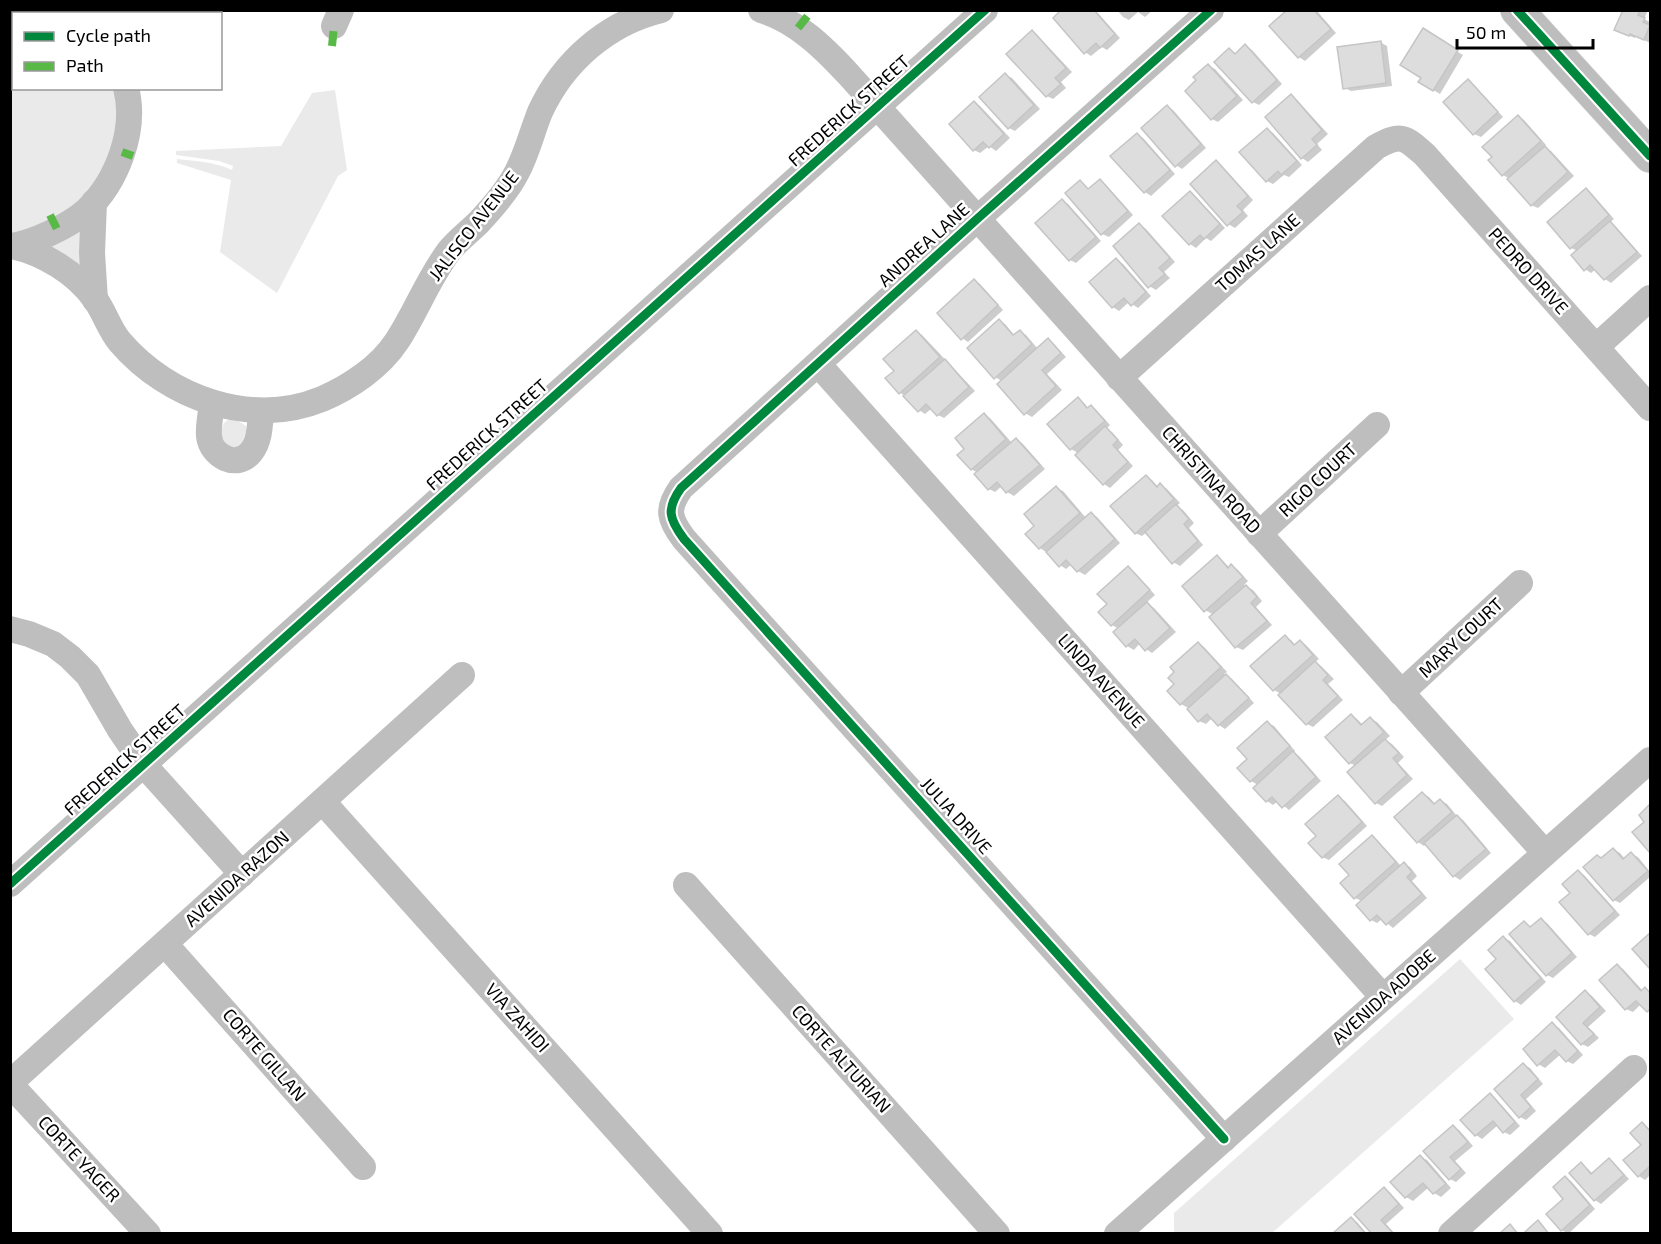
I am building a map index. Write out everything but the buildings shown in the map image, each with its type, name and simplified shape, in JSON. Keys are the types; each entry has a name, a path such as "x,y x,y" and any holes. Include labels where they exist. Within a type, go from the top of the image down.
{"main road":[{"path":"1518,10 1650,156"}],"street":[{"name":"JALISCO AVENUE","path":"11,246 35,253 63,269 80,283 95,300 119,340 150,372 170,385 212,403 261,411 316,401 355,381 385,357 450,250 478,223 510,184 551,90 563,73 579,56 607,33 646,14 661,10"},
{"path":"761,10 798,28 817,43 839,63 878,107"},
{"name":"FREDERICK STREET","path":"10,884 985,10"},
{"name":"ANDREA LANE","path":"670,512 673,499 681,488 1211,10"},
{"path":"11,246 29,243 57,229 84,212 94,202 118,164 129,120 126,90"},
{"name":"CHRISTINA ROAD","path":"878,107 1545,853"},
{"name":"PEDRO DRIVE","path":"1401,138 1411,142 1425,155 1650,408"},
{"name":"TOMAS LANE","path":"1119,378 1376,147 1391,139 1401,138"},
{"name":"JALISCO AVENUE","path":"94,202 92,253 95,300"},
{"path":"1596,347 1650,298"},
{"name":"LINDA AVENUE","path":"818,364 1383,997"},
{"path":"212,403 209,436 211,443 217,453 233,461 248,455 255,446 261,411"},
{"name":"RIGO COURT","path":"1259,534 1377,425"},
{"name":"JULIA DRIVE","path":"670,512 674,525 684,539 1224,1139"},
{"name":"MARY COURT","path":"1401,693 1520,583"},
{"path":"10,629 53,644 88,675 120,730 144,765 242,874"},
{"name":"AVENIDA RAZON","path":"10,1083 462,675"},
{"name":"AVENIDA ADOBE","path":"1131,1229 1224,1139 1650,760"},
{"name":"VIA ZAHIDI","path":"323,802 710,1233"},
{"name":"CORTE ALTURIAN","path":"686,885 996,1233"},
{"name":"CORTE GILLAN","path":"165,944 363,1167"},
{"path":"1451,1233 1634,1068"},
{"name":"CORTE YAGER","path":"10,1083 148,1233"}],"shaded area":[{"path":"10,11 64,11 66,12 12,12 12,90 117,90 119,116 110,158 84,199 56,220 10,236"},
{"path":"335,90 347,170 338,176 277,293 220,252 231,180 177,163 177,159 198,161 232,170 233,166 219,161 176,155 176,151 281,146 312,93"},
{"path":"81,223 85,269 44,244"},
{"path":"229,419 235,419 246,426 240,448 230,451 220,434 224,423"},
{"path":"1460,959 1514,1019 1272,1233 1176,1233 1174,1231 1174,1213"}],"marked path":[{"path":"798,28 810,13"},
{"path":"332,46 334,26"},
{"path":"122,152 133,156"},
{"path":"50,215 57,229"}],"cycle path":[{"path":"10,884 985,10"},
{"path":"1211,10 681,488 673,502 671,514 675,526 684,539 1224,1139"},
{"path":"1517,10 1650,156"}]}
